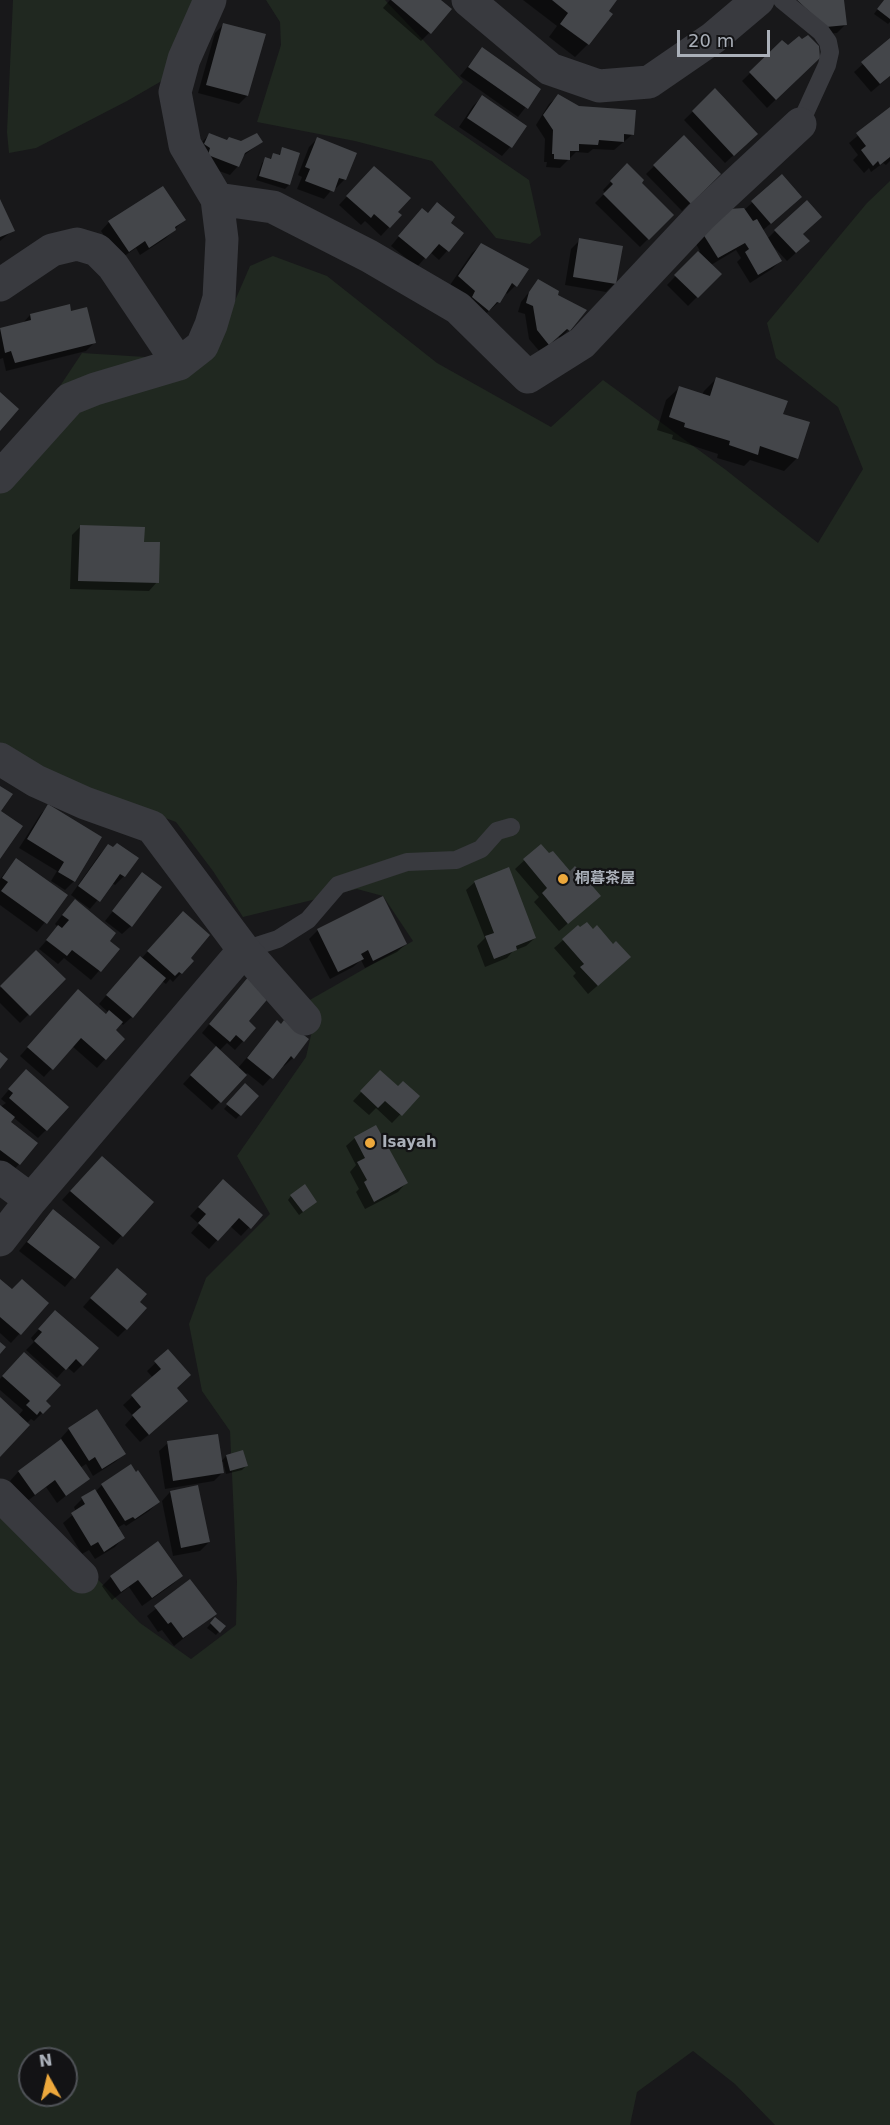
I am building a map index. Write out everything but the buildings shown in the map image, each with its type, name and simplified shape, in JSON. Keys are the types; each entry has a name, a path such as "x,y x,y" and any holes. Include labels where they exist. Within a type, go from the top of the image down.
{"street":[{"path":"0,477 70,399 95,389 179,364 202,346 212,325 219,298 222,239 217,199 185,145 175,92 184,59 210,0"},
{"path":"468,0 550,69 599,86 649,82 713,38 758,0"},
{"path":"217,199 273,207 369,256 458,308 528,376 582,343 700,216 800,124"},
{"path":"0,285 52,250 77,244 97,250 113,266 179,364"},
{"path":"0,759 36,781 85,803 152,827 244,950 305,1019"},
{"path":"0,1240 31,1200 244,950"},
{"path":"0,1178 31,1200"},
{"path":"0,1495 82,1577"}],"lane":[{"path":"782,0 821,32 828,42 830,52 800,124"},
{"path":"244,950 278,939 308,920 338,885 406,862 456,860 481,849 497,831 511,827"}],"shaded area":[{"path":"13,0 199,0 172,75 36,148 9,153 7,132"},
{"path":"266,0 385,0 463,82 434,115 529,180 541,235 530,244 496,238 432,161 355,141 257,122 281,45 280,22"},
{"path":"890,181 890,2125 775,2125 735,2084 693,2051 637,2092 630,2125 0,2125 0,1495 45,1525 140,1623 191,1659 236,1625 237,1582 230,1431 202,1391 189,1324 206,1278 270,1214 237,1156 306,1057 316,1013 308,1001 413,941 383,896 357,889 243,917 213,871 176,822 40,771 0,751 0,476 82,353 209,361 250,266 273,256 327,276 437,363 551,427 603,380 726,470 818,543 863,469 838,407 776,358 767,323 867,203"}],"place":[{"name":"桐暮茶屋","path":"563,879"},
{"name":"Isayah","path":"370,1143"}]}
